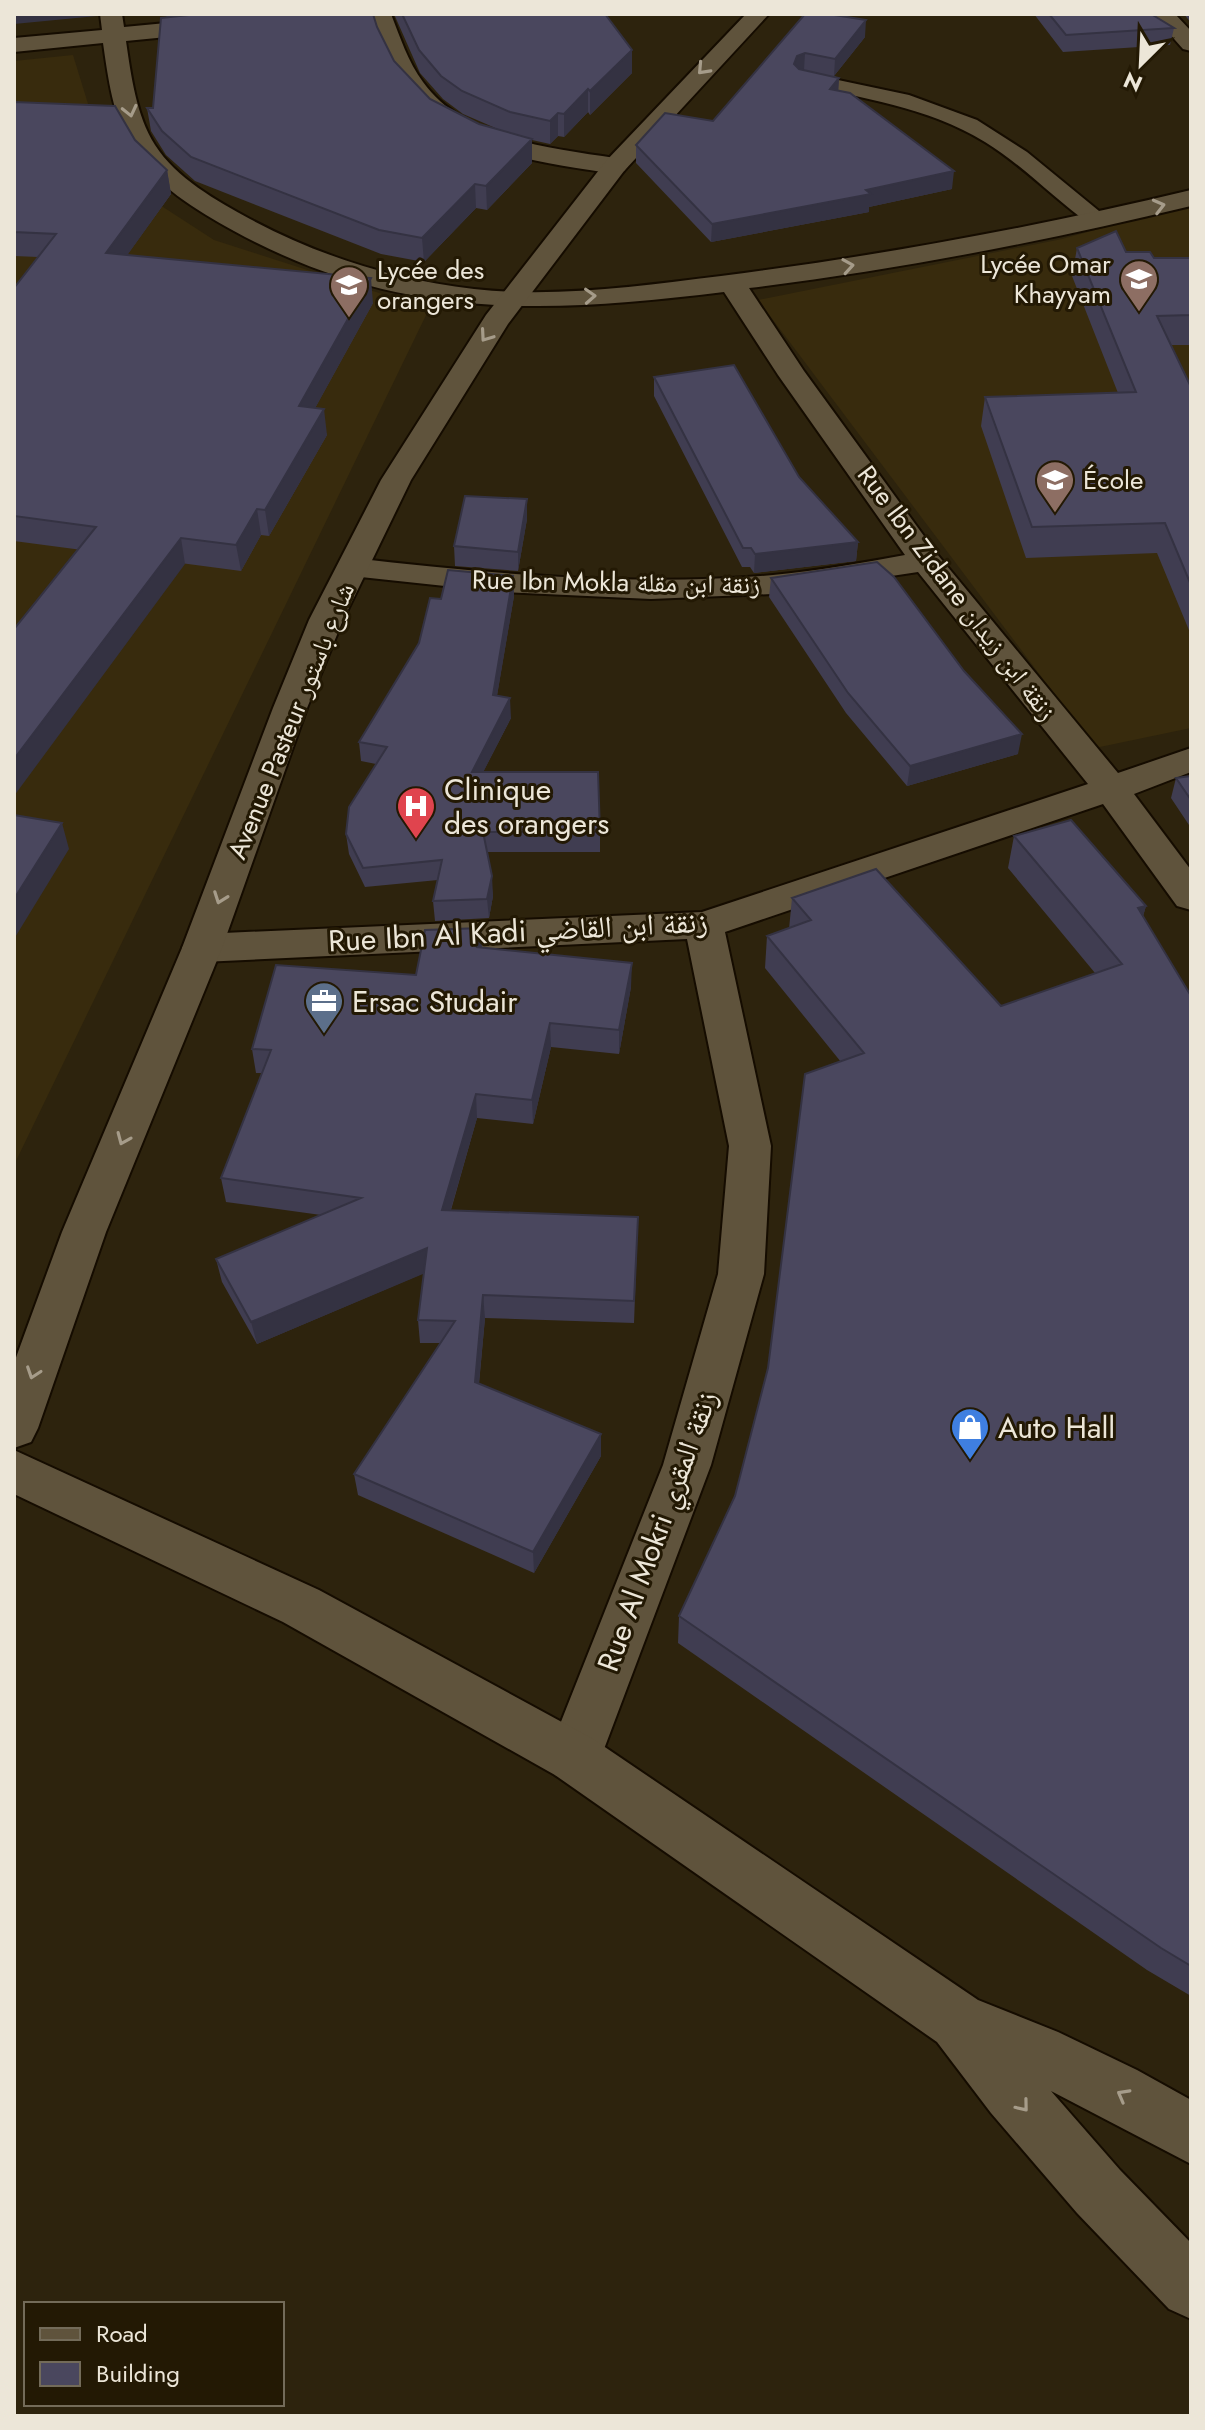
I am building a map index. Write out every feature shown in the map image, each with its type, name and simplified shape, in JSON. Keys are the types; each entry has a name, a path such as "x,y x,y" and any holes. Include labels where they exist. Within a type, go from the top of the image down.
{"street":[{"path":"14,45 113,24 329,14"},
{"path":"380,14 394,55 409,79 429,105 452,122 512,145 615,166"},
{"name":"Avenue Pasteur شارع باستور","path":"14,1428 84,1232 202,948 290,708 326,620 396,480 425,430 512,299 615,166 758,14"},
{"path":"1163,14 1191,44"},
{"path":"113,24 134,128 166,173 200,201 291,250 383,280 445,294 512,299 634,294 732,283 898,258 1099,220 1191,198"},
{"name":"Rue Ibn Zidane زنقة ابن زيدان","path":"732,283 792,375 926,561 1111,789 1191,897"},
{"name":"Rue Ibn Mokla زنقة ابن مقلة","path":"353,568 460,580 695,588 813,579 926,561"},
{"name":"Rue Ibn Al Kadi زنقة ابن القاضي","path":"202,948 704,925 1111,789 1191,759"},
{"name":"Rue Al Mokri زنقة المقري","path":"574,1757 687,1465 741,1274 750,1146 704,925"},
{"path":"14,1471 301,1606 574,1757 958,2021 1037,2053 1116,2091 1191,2134"},
{"path":"958,2021 1053,2142 1132,2229 1191,2287"}],"lane":[{"path":"805,79 907,99 946,113 993,138 1069,200 1099,220"}],"shaded area":[{"path":"73,55 109,172 214,240 429,309 14,1165 14,61"},
{"name":"École","path":"1191,204 1191,728 1095,748 758,300 1062,239"}],"building":[{"path":"198,14 373,14 394,61 430,99 479,124 532,139 486,186 475,184 422,238 379,230 191,157 162,131 147,108 153,108 161,18"},
{"path":"402,14 605,14 632,50 564,114 558,113 550,121 510,112 462,91 441,76 419,50"},
{"path":"805,14 866,20 835,59 805,53 797,56 794,64 799,69 839,78 830,89 850,93 954,171 866,190 871,194 712,224 636,145 665,113 713,121"},
{"path":"1049,14 1151,14 1174,28 1066,35"},
{"path":"14,102 115,106 135,140 167,170 106,253 371,278 299,406 324,409 265,510 257,509 236,545 181,538 14,759 14,629 96,527 14,516 14,288 56,234 14,232"},
{"path":"1116,231 1126,252 1150,252 1154,258 1191,258 1191,315 1157,316 1191,387 1191,585 1165,523 1032,527 985,397 1136,392 1077,248"},
{"path":"734,365 799,477 858,542 755,554 751,548 743,548 654,377"},
{"path":"465,496 527,499 518,552 454,546"},
{"path":"877,562 894,577 964,671 1022,734 910,766 848,693 771,578"},
{"path":"448,570 513,576 493,695 510,698 472,772 598,772 600,832 483,832 492,876 487,899 433,901 442,860 363,868 346,834 349,807 387,747 359,742 419,643 430,598 441,599"},
{"path":"1191,776 1191,800 1176,778"},
{"path":"14,815 62,823 14,899"},
{"name":"Auto Hall","path":"1071,820 1146,906 1138,908 1191,996 1191,1966 679,1616 735,1496 768,1368 805,1074 864,1053 767,936 811,920 792,898 876,869 1001,1006 1122,964 1014,836"},
{"path":"481,928 477,947 632,963 619,1030 550,1023 532,1100 476,1094 442,1210 638,1217 634,1301 483,1295 475,1382 601,1434 533,1552 354,1474 455,1321 418,1320 427,1248 251,1322 216,1259 361,1198 221,1178 271,1050 252,1049 276,965 416,975 425,930"}],"place":[{"name":"Lycée Omar Khayyam","path":"1139,313"},
{"name":"Lycée des orangers","path":"349,319"},
{"name":"École","path":"1055,514"},
{"name":"Clinique des orangers","path":"416,840"},
{"name":"Ersac Studair","path":"324,1035"},
{"name":"Auto Hall","path":"970,1461"}]}
